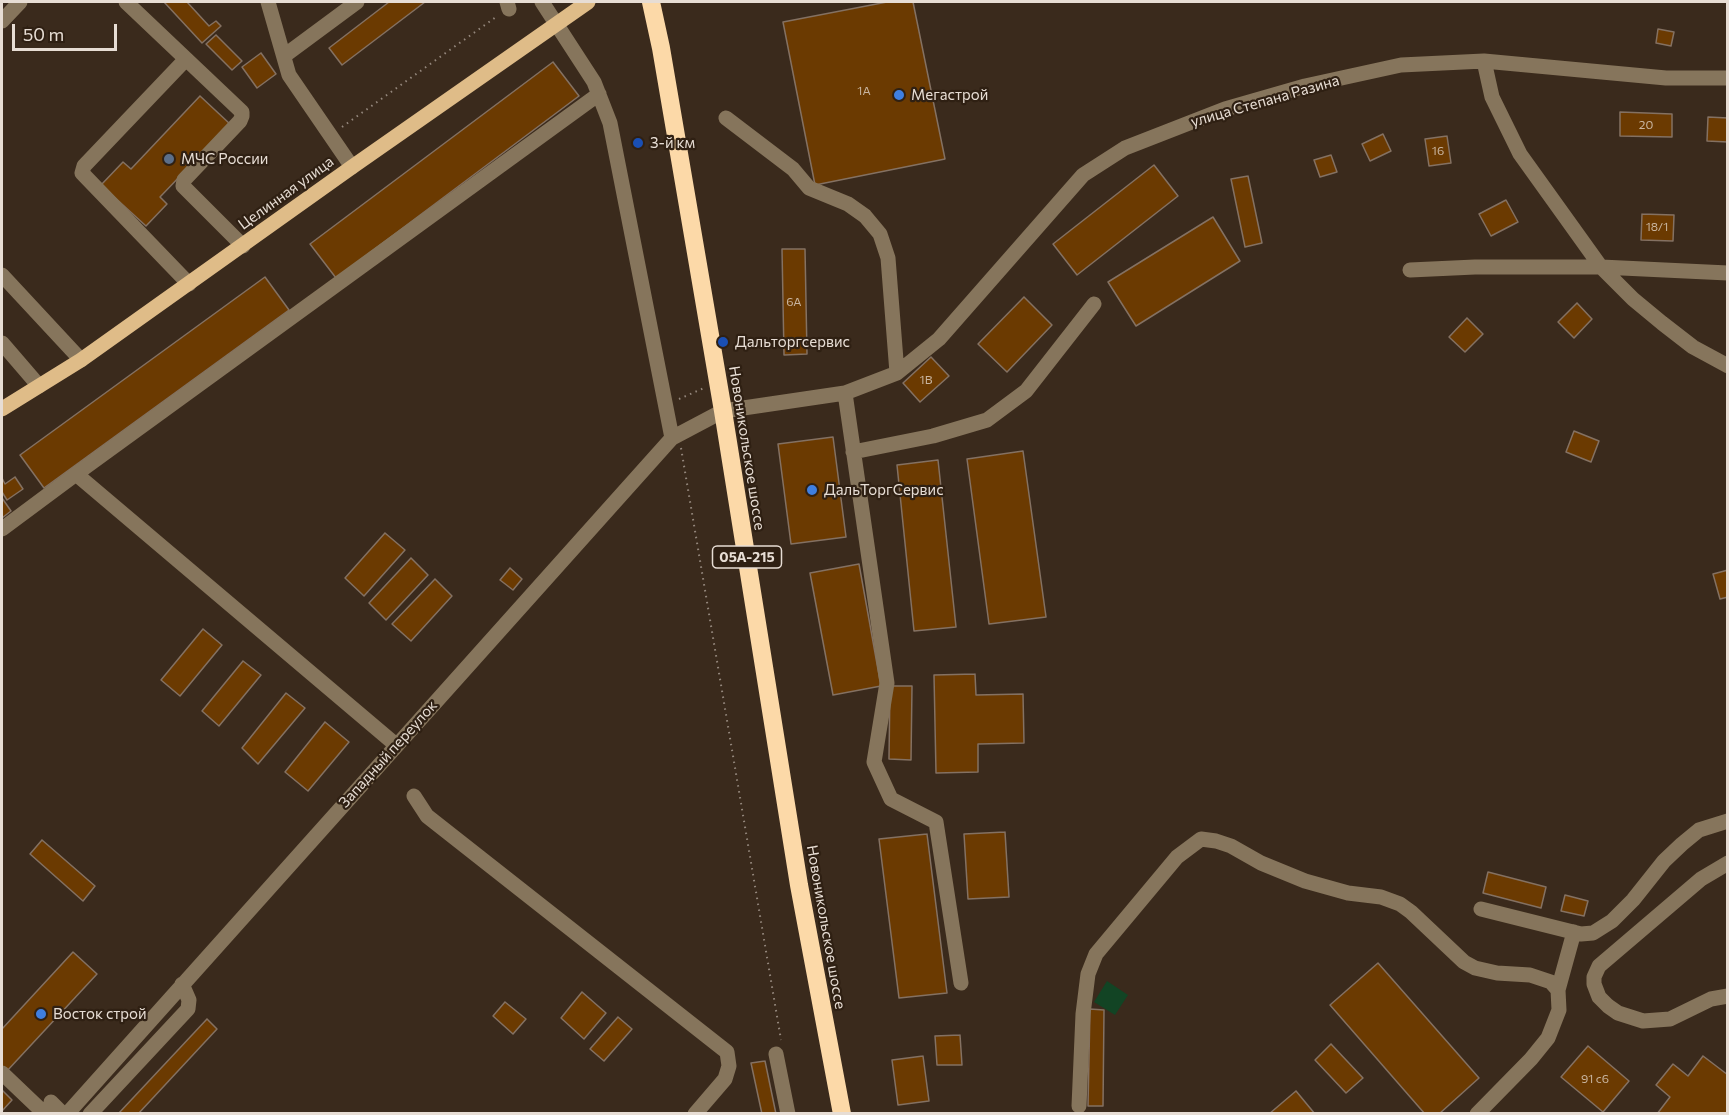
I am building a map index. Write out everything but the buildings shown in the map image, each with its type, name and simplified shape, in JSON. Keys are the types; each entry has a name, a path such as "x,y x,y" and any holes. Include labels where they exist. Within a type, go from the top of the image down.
{"highway":[{"name":"Новоникольское шоссе","path":"651,2 661,48 723,411 800,885 842,1113"}],"main road":[{"name":"Целинная улица","path":"2,409 81,360 588,2"}],"street":[{"path":"2,21 20,2"},
{"path":"126,2 242,112 242,117 184,180 183,186 243,246"},
{"path":"284,56 357,2"},
{"path":"542,2 579,57 599,94 610,123 676,436"},
{"path":"271,3 289,75 352,167"},
{"path":"186,59 84,166 82,174 189,284"},
{"path":"1484,61 1492,97 1520,154 1602,267 1633,299 1662,323 1693,346 1728,366"},
{"name":"улица Степана Разина","path":"723,411 845,393 897,373 939,339 1083,175 1125,148 1225,109 1305,86 1401,65 1484,61 1666,78 1728,78"},
{"path":"2,529 599,94"},
{"path":"726,118 793,169 809,188 848,204 865,216 880,234 888,258 897,373"},
{"path":"1410,270 1474,267 1602,267 1728,273"},
{"path":"2,275 81,360"},
{"path":"853,452 933,436 987,420 1026,391 1095,304"},
{"path":"2,343 39,386"},
{"path":"845,393 887,682 874,762 891,799 936,822 961,983"},
{"name":"Западный переулок","path":"65,1113 676,436 723,411"},
{"path":"76,474 396,745"},
{"path":"414,796 427,816 727,1052 729,1066 725,1079 695,1113"},
{"path":"1481,909 1574,932 1593,933 1612,921 1633,900 1664,861 1682,844 1699,831 1728,821"},
{"path":"1079,1106 1083,1014 1088,974 1096,954 1178,857 1201,839 1231,846 1262,863 1305,881 1348,893 1381,897 1400,904 1464,962 1475,968 1497,973 1530,975 1551,982 1559,992"},
{"path":"1728,863 1701,879 1599,966 1594,976 1594,984 1599,998 1608,1006 1618,1013 1643,1021 1670,1019 1711,999 1728,996"},
{"path":"1477,1113 1531,1059 1548,1038 1559,1010 1559,992 1574,932"},
{"path":"90,1113 188,1009 189,1000 182,984"},
{"path":"779,1051 788,1113"},
{"path":"2,1073 48,1108 65,1113"}],"path":[{"path":"330,135 508,5"},
{"path":"676,436 711,620 779,1051"}],"green space":[{"path":"1107,981 1128,995 1115,1015 1094,1002"}],"place":[{"name":"Мегастрой","path":"899,95"},
{"name":"3-й км","path":"638,143"},
{"name":"МЧС России","path":"169,159"},
{"name":"Дальторгсервис","path":"723,342"},
{"name":"ДальТоргСервис","path":"812,490"},
{"name":"Восток строй","path":"41,1014"}]}
